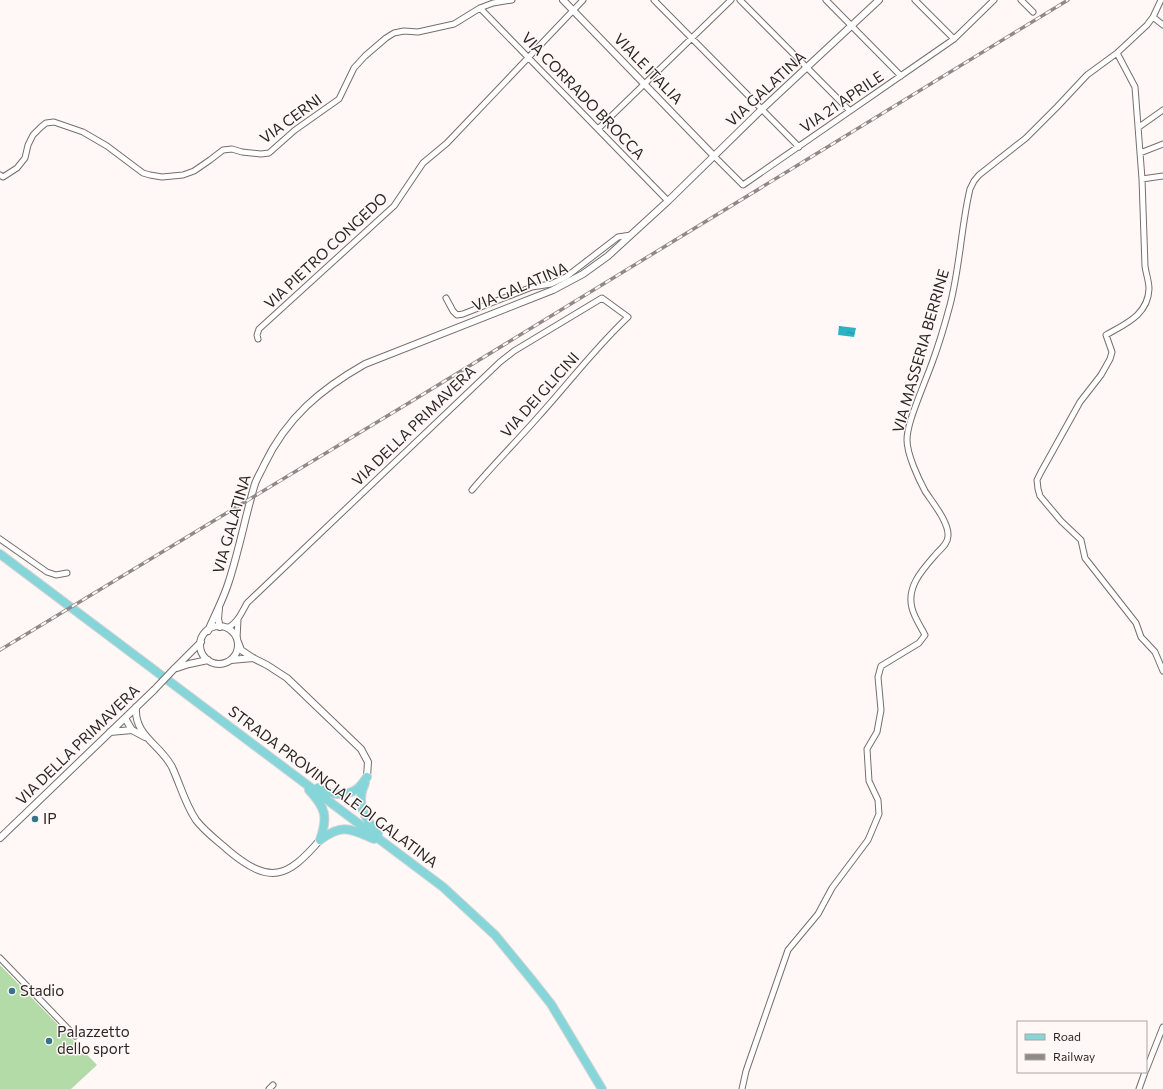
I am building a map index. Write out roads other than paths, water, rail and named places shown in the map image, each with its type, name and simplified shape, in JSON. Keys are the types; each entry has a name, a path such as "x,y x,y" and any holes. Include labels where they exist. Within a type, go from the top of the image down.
{"main road":[{"name":"STRADA PROVINCIALE DI GALATINA","path":"0,554 443,887 495,934 551,1004 602,1089"},
{"path":"295,775 328,793 343,795 357,789 367,777"},
{"path":"295,775 323,808 325,826 320,840"},
{"path":"367,777 362,788 360,802 364,815 388,845"},
{"path":"320,840 332,831 345,829 355,831 388,845"}],"street":[{"name":"VIA CERNI","path":"0,175 4,177 17,168 25,158 28,145 33,135 46,123 54,122 84,132 107,146 142,173 162,177 183,175 194,171 223,150 232,149 242,152 261,154 269,153 295,130 339,99 354,68 365,56 386,38 394,33 418,32 454,24 480,8 493,3 512,0"},
{"name":"VIALE ITALIA","path":"563,0 714,156"},
{"name":"VIA PIETRO CONGEDO","path":"258,339 257,335 259,329 394,206 423,163 447,143 583,0"},
{"path":"654,0 799,147"},
{"path":"598,129 731,0"},
{"path":"740,0 850,111"},
{"path":"826,0 901,76"},
{"name":"VIA GALATINA","path":"208,630 229,581 254,485 281,435 301,411 321,392 365,364 553,290 583,274 608,256 668,201 762,109 879,0"},
{"path":"915,0 954,39"},
{"name":"VIA 21 APRILE","path":"714,156 743,185 954,39 994,0"},
{"path":"1021,0 1033,12"},
{"name":"VIA MASSERIA BERRINE","path":"742,1089 746,1071 788,950 818,914 832,888 868,840 879,814 878,800 869,781 867,750 877,732 881,710 878,677 881,666 919,643 925,635 912,610 910,601 912,591 920,573 944,545 948,537 948,529 944,520 924,489 917,473 909,451 907,432 916,402 941,337 950,304 957,271 970,189 974,180 979,175 1026,138 1087,75 1117,53 1153,17 1161,0"},
{"name":"VIA CORRADO BROCCA","path":"480,8 668,201"},
{"path":"1153,17 1163,25"},
{"path":"1117,53 1135,86 1142,179 1145,266 1149,288 1148,296 1144,307 1135,319 1106,335 1112,352 1110,359 1101,375 1080,402 1037,480 1040,496 1061,521 1081,540 1085,558 1136,623 1141,637 1155,652 1163,672"},
{"path":"1139,127 1163,110"},
{"path":"1140,153 1163,144"},
{"path":"1142,179 1163,176"},
{"path":"446,298 457,315 463,314 532,287 551,284 566,277 618,237 631,235"},
{"name":"VIA DELLA PRIMAVERA","path":"0,838 154,690 201,642 203,635 208,630 232,626 247,603 500,362 514,351 602,298 628,317"},
{"name":"VIA DEI GLICINI","path":"472,490 608,336 628,317"},
{"path":"0,539 47,572 56,574 67,573"},
{"name":"VIA GALATINA","path":"219,606 218,619 223,627"},
{"path":"231,660 237,650 238,618"},
{"path":"223,627 233,632 241,650 287,678 361,749 368,762 367,777"},
{"path":"201,642 202,652 208,660"},
{"name":"VIA DELLA PRIMAVERA","path":"174,669 208,660 218,664 231,660 253,658"},
{"path":"136,707 135,716 138,724 146,737 161,752 171,766 187,803 196,819 207,832 244,863 257,870 269,873 282,872 292,868 305,857 320,840"},
{"path":"125,718 138,724"},
{"path":"125,718 132,730"},
{"path":"110,732 132,730 146,737"},
{"path":"0,958 75,1036"},
{"path":"1147,1068 1163,1027"},
{"path":"1139,1089 1145,1073"}],"water":[{"path":"839,326 856,328 854,337 838,335"}],"railway":[{"path":"0,650 412,401 1068,0"}],"place":[{"name":"IP","path":"35,819"},
{"name":"Stadio","path":"12,991"},
{"name":"Palazzetto dello sport","path":"49,1041"}]}
